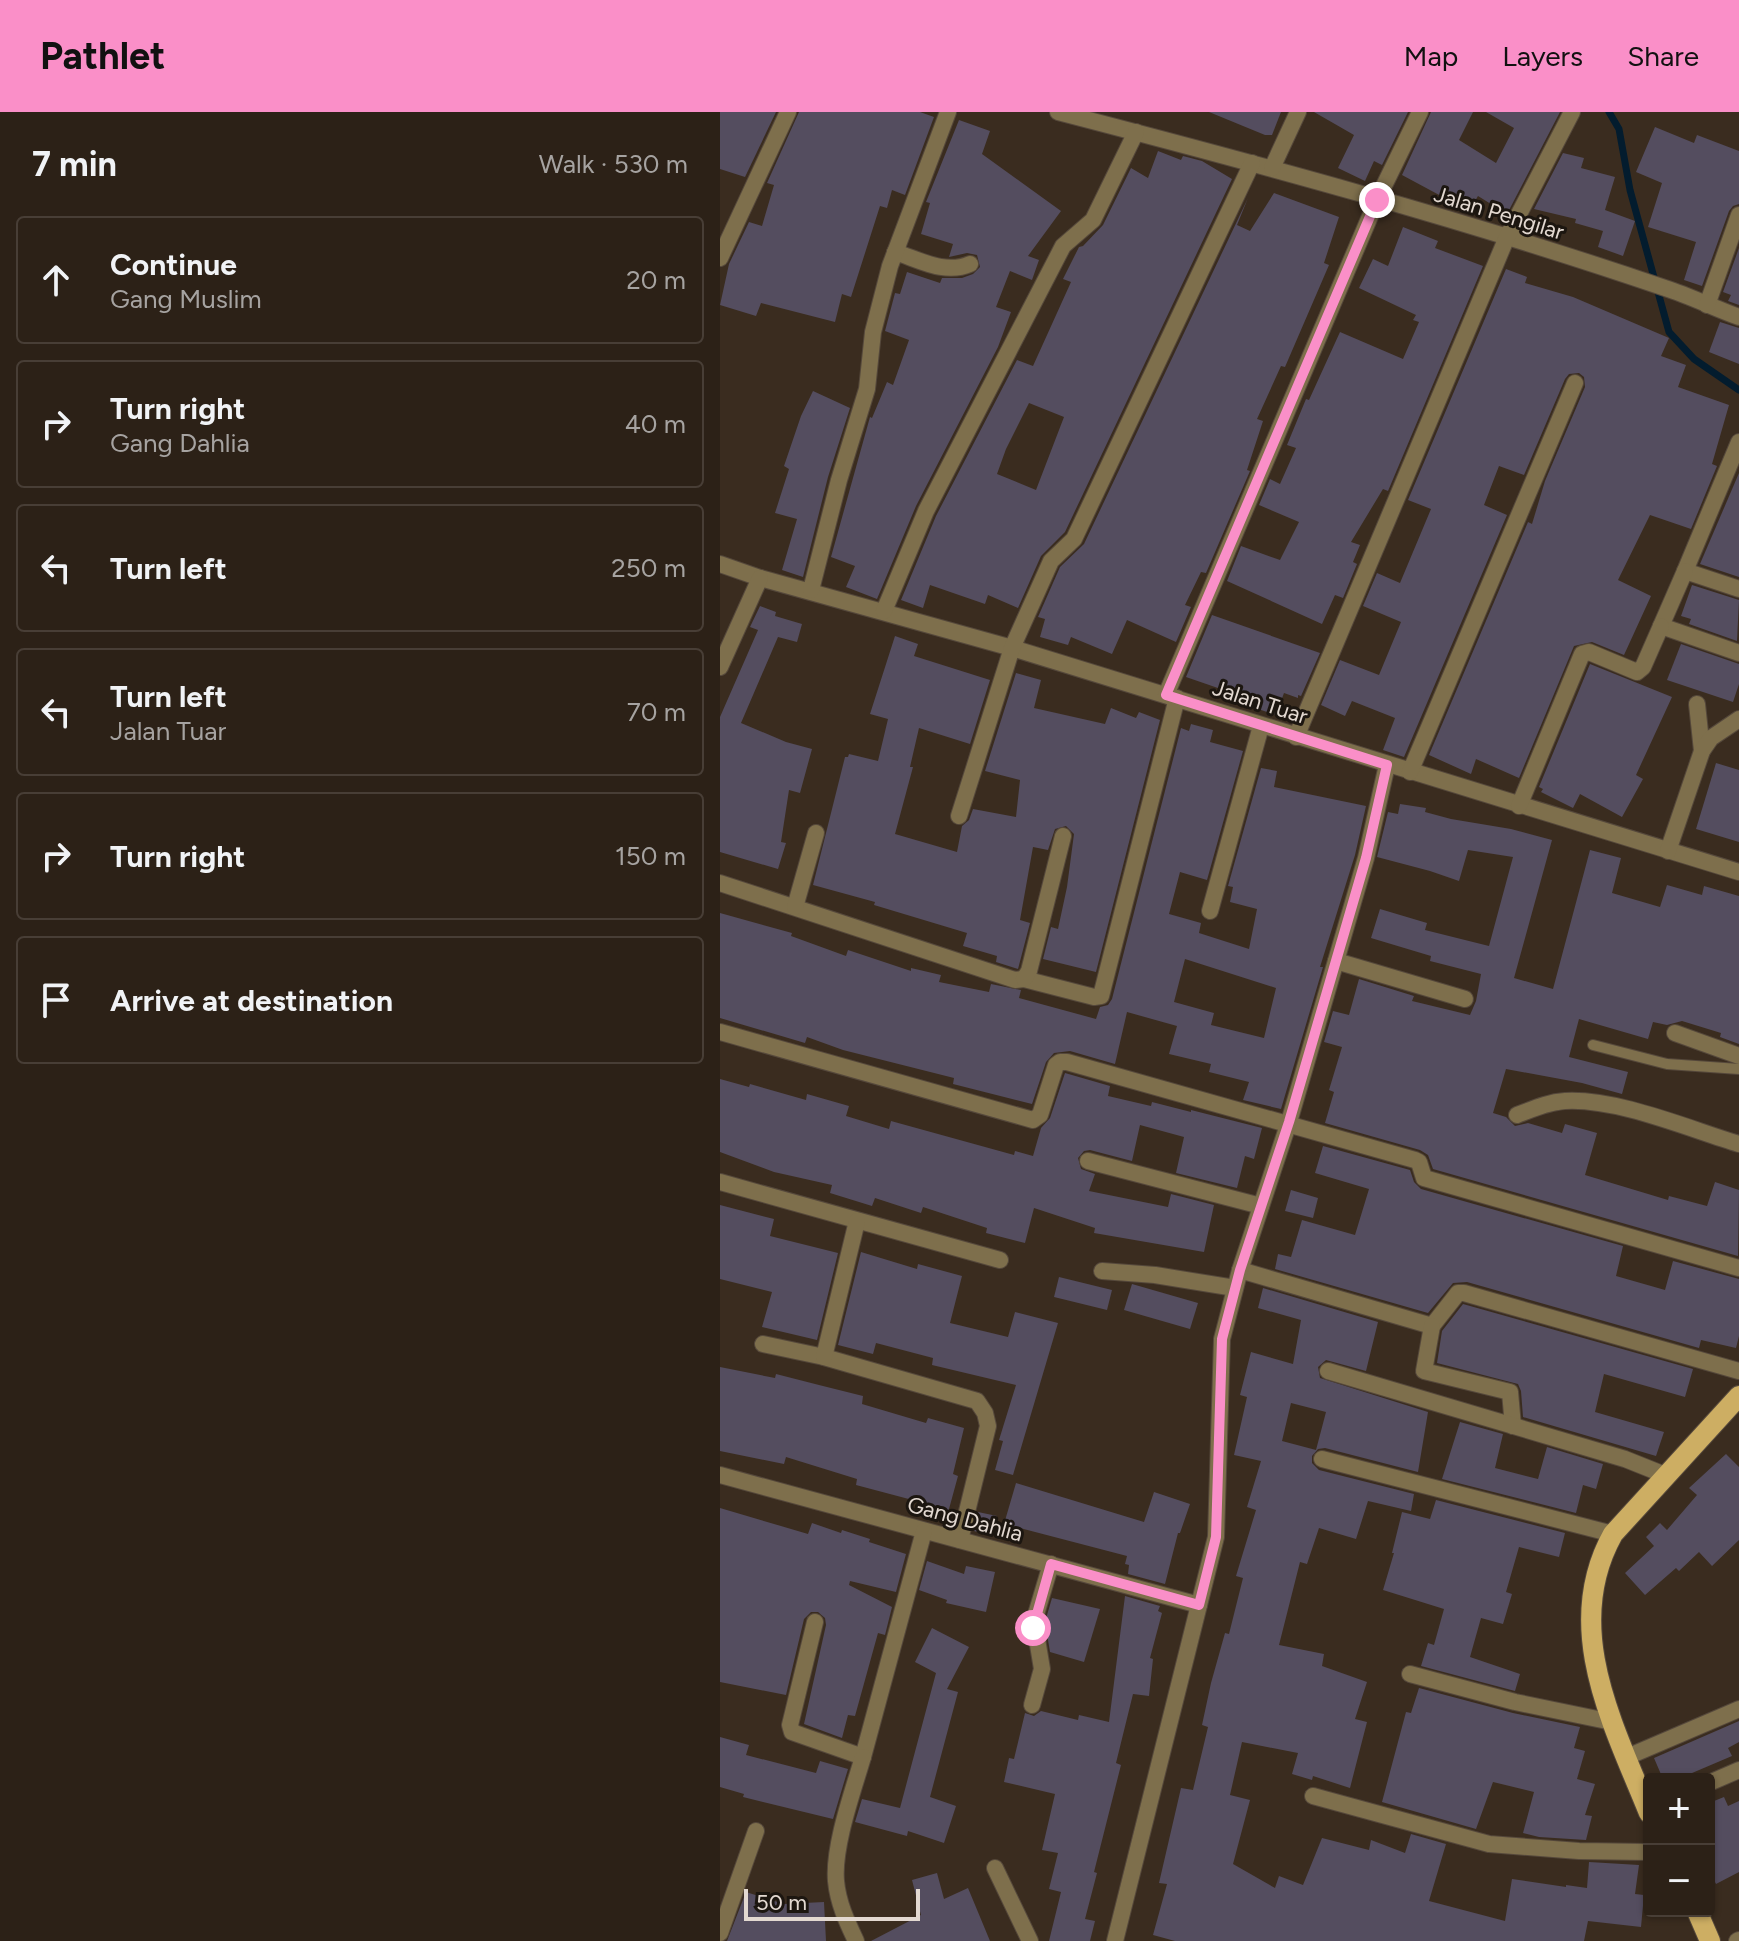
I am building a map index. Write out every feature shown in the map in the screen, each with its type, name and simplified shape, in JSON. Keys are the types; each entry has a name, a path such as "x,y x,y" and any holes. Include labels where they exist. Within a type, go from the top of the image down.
{"main road":[{"path":"1643,1798 1599,1686 1590,1629 1591,1588 1601,1556 1613,1534 1739,1396"},
{"path":"1700,1917 1710,1941"}],"street":[{"path":"720,258 788,112"},
{"path":"811,590 839,480 867,389 873,332 895,252 948,112"},
{"name":"Jalan Pengilar","path":"1058,112 1272,168 1507,237 1668,289 1739,317"},
{"path":"1272,168 1298,112"},
{"path":"720,883 1015,980 1024,979 1094,997 1102,993 1172,696 1377,200 1420,112"},
{"path":"1296,737 1507,237 1572,112"},
{"path":"884,611 926,511 1063,246 1093,220 1136,132"},
{"path":"959,816 1012,648 1051,561 1074,539 1252,163"},
{"path":"1707,305 1739,215"},
{"path":"895,252 941,268 958,270 970,264"},
{"path":"1410,772 1575,383"},
{"path":"1519,806 1582,654 1589,652 1637,672 1643,667 1739,442"},
{"name":"Jalan Tuar","path":"720,564 1172,696 1739,872"},
{"path":"1685,571 1739,589"},
{"path":"720,667 760,578"},
{"path":"1661,626 1739,653"},
{"path":"1697,704 1702,751"},
{"path":"1668,851 1702,751 1711,738 1739,719"},
{"path":"1210,911 1261,726"},
{"path":"1115,1941 1216,1537 1222,1339 1240,1270 1289,1122 1366,858 1387,765"},
{"path":"795,907 816,833"},
{"path":"1024,979 1029,971 1063,836"},
{"path":"1336,961 1465,999"},
{"path":"720,1032 1033,1120 1040,1115 1060,1062 1289,1122 1415,1160 1419,1162 1424,1178 1739,1268"},
{"path":"1675,1033 1739,1056"},
{"path":"1517,1115 1547,1103 1589,1102 1625,1109 1739,1144"},
{"path":"1088,1161 1261,1206"},
{"path":"720,1182 1000,1260"},
{"path":"824,1357 857,1221"},
{"path":"1240,1270 1432,1326"},
{"path":"1102,1271 1155,1275 1235,1288"},
{"path":"1513,1426 1510,1392 1424,1371 1432,1326 1458,1293 1739,1371"},
{"path":"763,1344 824,1357 977,1401 985,1413 988,1426 960,1540"},
{"path":"1328,1371 1625,1459 1665,1475"},
{"path":"1322,1459 1613,1534"},
{"name":"Gang Dahlia","path":"720,1475 1199,1605"},
{"path":"856,1941 841,1907 835,1879 841,1836 924,1531"},
{"path":"1032,1705 1042,1669 1034,1621 1051,1564"},
{"path":"815,1622 790,1725 792,1732 863,1757"},
{"path":"1410,1674 1515,1702 1612,1722"},
{"path":"1627,1757 1739,1709"},
{"path":"1715,1780 1739,1770"},
{"path":"1313,1796 1489,1844 1643,1852"},
{"path":"720,1933 756,1831"},
{"path":"995,1868 1030,1941"}],"lane":[{"path":"1593,1045 1667,1064 1739,1069"}],"building":[{"path":"720,112 776,112 745,177 720,169"},
{"path":"799,112 920,112 934,117 905,195 892,190 887,208 880,206 851,297 842,294 835,322 761,303 756,316 720,305 729,264 749,222 762,226 774,185 767,183"},
{"path":"1209,112 1281,112 1272,135 1265,135"},
{"path":"1314,112 1408,112 1382,165 1374,161 1365,181 1338,168 1354,135"},
{"path":"1431,112 1473,112 1459,140 1496,163 1514,128 1486,112 1560,112 1507,214 1478,196 1469,211 1402,175"},
{"path":"959,120 990,131 982,154 1061,211 1028,256 1039,260 1032,280 1010,271 996,307 1011,312 998,347 916,506 877,599 846,587 855,566 831,557 870,417 887,382 893,385 909,340 885,331 895,293 900,294 907,272 940,283 942,278 962,278 973,274 980,267 977,255 967,253 949,257 953,244 921,234 930,203 926,202"},
{"path":"1655,127 1694,143 1697,135 1739,151 1739,204 1729,211 1702,286 1684,280 1696,242 1648,227 1662,183 1636,172"},
{"path":"1158,151 1181,160 1183,156 1202,161 1232,179 1065,532 1041,556 1018,608 988,595 985,604 930,585 923,608 901,600 936,516 1017,360 1033,366 1071,282 1063,279 1079,247 1103,225 1131,168 1148,178","holes":["1029,403 1064,417 1036,490 997,474"]},
{"path":"1563,153 1584,158 1581,168 1615,177 1605,210 1635,221 1623,256 1598,247 1603,231 1575,223 1576,219 1534,209"},
{"path":"1274,193 1339,217 1324,263 1329,265 1285,367 1281,366 1257,419 1263,421 1247,470 1250,471 1206,573 1201,572 1185,605 1191,607 1176,642 1127,620 1112,654 1071,637 1068,645 1040,637 1045,619 1038,617 1060,567 1084,544 1248,198 1237,225 1250,231"},
{"path":"1403,227 1438,241 1435,248 1483,266 1388,491 1383,489 1351,542 1360,545 1353,562 1357,564 1343,598 1335,595 1322,624 1227,581 1241,546 1280,560 1299,522 1259,505 1270,479 1280,484 1296,448 1287,445 1340,332 1403,359 1419,322 1413,320 1416,315 1359,288 1373,259 1388,266"},
{"path":"1739,248 1739,305 1728,301 1731,295 1723,292"},
{"path":"1506,269 1527,277 1525,283 1573,297 1669,338 1661,356 1686,365 1678,387 1729,405 1712,464 1717,466 1691,529 1650,515 1618,580 1651,596 1624,655 1592,642 1574,646 1519,778 1476,759 1471,774 1429,755 1528,522 1532,524 1545,481 1585,387 1584,377 1579,373 1569,374 1565,379 1524,475 1499,466 1484,505 1507,515 1404,757 1383,750 1395,718 1352,701 1345,716 1321,705 1340,660 1379,675 1401,622 1363,606 1377,573 1400,583 1431,509 1408,500"},
{"path":"1720,322 1739,328 1739,364 1709,352"},
{"path":"813,391 850,408 828,477 803,577 782,570 797,519 775,513 789,469 784,466"},
{"path":"1739,473 1739,577 1700,564"},
{"path":"1692,585 1739,600 1737,641 1689,624 1691,619 1681,616"},
{"path":"760,606 776,612 775,616 802,624 797,642 778,637 741,723 812,749 800,793 789,790 781,842 786,843 778,869 720,852 720,717 758,630 750,627"},
{"path":"1212,615 1320,653 1301,696 1298,695 1298,698 1284,693 1276,715 1241,703 1244,697 1186,677"},
{"path":"895,636 918,644 914,656 990,680 970,744 919,728 910,767 913,767 895,834 957,852 962,826 969,820 973,809 1016,817 1020,780 985,771 1016,673 1041,680 1034,708 1105,724 1111,708 1136,718 1139,712 1160,720 1096,972 1043,959 1051,927 1058,929 1067,887 1074,834 1066,826 1055,829 1048,850 1033,847 1020,920 1030,923 1018,969 996,962 997,956 963,946 967,933 813,885 845,757 849,754 878,761 888,719 870,714"},
{"path":"1681,644 1739,664 1739,684 1733,702 1667,680"},
{"path":"1590,664 1672,697 1636,775 1643,779 1622,817 1580,794 1573,808 1541,792 1543,789 1539,787"},
{"path":"1191,724 1213,730 1210,742 1243,751 1207,880 1180,872 1169,914 1201,923 1199,933 1249,949 1257,909 1230,902 1233,887 1228,886 1261,768 1277,771 1274,787 1366,806 1355,855 1281,1109 1243,1100 1249,1082 1209,1072 1211,1064 1169,1054 1177,1026 1127,1012 1115,1064 1070,1051 1054,1053 1046,1062 1032,1104 953,1084 954,1078 843,1050 807,1037 805,1043 720,1018 720,913 792,933 791,936 846,956 848,950 911,971 911,968 941,975 939,982 989,992 991,984 1021,990 1019,998 1096,1019 1100,1007 1108,1005 1112,999 1181,728 1189,731","holes":["1185,959 1276,988 1264,1038 1211,1025 1214,1013 1174,1002"]},
{"path":"1716,763 1739,770 1739,842 1696,829"},
{"path":"1400,804 1426,808 1425,812 1451,819 1511,829 1552,840 1514,978 1553,989 1590,850 1621,858 1612,893 1660,907 1667,885 1702,895 1704,886 1739,896 1739,1044 1720,1037 1721,1033 1682,1021 1667,1025 1653,1022 1648,1039 1579,1019 1569,1057 1628,1072 1622,1094 1506,1069 1493,1113 1506,1117 1515,1126 1528,1123 1562,1133 1565,1124 1597,1133 1585,1175 1668,1200 1669,1196 1707,1206 1715,1182 1739,1190 1738,1256 1433,1169 1428,1155 1420,1150 1325,1123 1334,1092 1329,1090 1342,1047 1324,1042 1333,1011 1349,1015 1359,979 1414,996 1412,1001 1470,1015 1476,1001 1481,974 1430,961 1431,956 1371,938 1380,909 1427,923 1425,930 1489,946 1513,857 1468,850 1459,881 1377,857 1388,812 1398,814"},
{"path":"1065,1073 1110,1086 1108,1096 1151,1106 1152,1102 1191,1110 1262,1128 1254,1159 1245,1156 1237,1188 1176,1173 1184,1137 1140,1125 1132,1161 1090,1150 1084,1151 1078,1158 1081,1169 1095,1174 1089,1191 1168,1207 1171,1194 1214,1205 1204,1252 1094,1233 1095,1228 1034,1208 1025,1243 986,1233 987,1228 923,1207 921,1213 875,1198 872,1206 830,1193 832,1185 774,1172 720,1152 720,1079 806,1100 807,1094 849,1106 846,1116 889,1129 891,1121 1014,1155 1015,1151 1033,1156 1041,1128 1050,1118"},
{"path":"1323,1146 1410,1170 1414,1182 1421,1189 1623,1246 1616,1276 1665,1290 1673,1261 1739,1279 1739,1336 1736,1348 1701,1340 1699,1348 1467,1282 1453,1283 1428,1313 1275,1269 1278,1254 1291,1257 1302,1220 1355,1235 1369,1189 1315,1173"},
{"path":"1291,1190 1318,1198 1313,1218 1285,1211"},
{"path":"720,1205 774,1219 770,1236 838,1253 817,1340 762,1327 772,1292 720,1279"},
{"path":"861,1252 917,1269 918,1264 962,1276 950,1323 1008,1337 1015,1312 1058,1323 1013,1475 995,1470 1003,1441 999,1440 1016,1385 932,1365 933,1358 876,1343 873,1354 838,1345"},
{"path":"1059,1277 1112,1290 1107,1310 1054,1297"},
{"path":"1132,1284 1198,1303 1190,1329 1124,1310"},
{"path":"1263,1288 1378,1322 1366,1371 1326,1360 1318,1367 1320,1378 1428,1412 1418,1472 1325,1448 1318,1449 1312,1456 1312,1463 1319,1470 1414,1494 1411,1511 1368,1501 1356,1539 1319,1528 1307,1564 1300,1562 1279,1645 1324,1654 1322,1666 1367,1682 1355,1719 1367,1722 1350,1788 1313,1776 1312,1780 1292,1774 1298,1753 1242,1742 1230,1795 1250,1800 1233,1864 1275,1888 1279,1876 1303,1885 1322,1838 1369,1850 1371,1840 1405,1853 1411,1834 1446,1844 1429,1901 1505,1921 1512,1879 1587,1888 1589,1862 1639,1865 1635,1894 1643,1895 1641,1927 1588,1921 1584,1941 1175,1941 1153,1935 1167,1884 1159,1883 1181,1788 1193,1790 1208,1727 1202,1725 1211,1683 1225,1633 1229,1634 1243,1578 1236,1576 1256,1510 1247,1507 1261,1461 1234,1455 1247,1397 1240,1395 1251,1352 1293,1364 1301,1320 1258,1308","holes":["1291,1403 1326,1412 1316,1450 1282,1441"]},
{"path":"1463,1304 1693,1369 1685,1397 1604,1374 1595,1412 1664,1432 1656,1456 1523,1417 1518,1384 1437,1363 1442,1331"},
{"path":"720,1367 775,1378 776,1374 863,1396 862,1404 926,1423 928,1418 964,1428 953,1474 958,1476 946,1520 917,1511 920,1502 856,1485 857,1479 786,1457 784,1464 720,1451"},
{"path":"1460,1422 1503,1434 1495,1468 1538,1479 1547,1447 1603,1464 1596,1489 1583,1485 1576,1513 1442,1479"},
{"path":"1726,1454 1739,1467 1739,1540 1712,1566 1699,1552 1679,1571 1676,1568 1645,1595 1625,1573 1654,1546 1646,1537 1660,1523 1667,1530 1697,1495 1689,1488"},
{"path":"1016,1483 1144,1522 1154,1492 1190,1504 1178,1533 1165,1584 1128,1574 1129,1565 1125,1564 1127,1556 1004,1524"},
{"path":"1436,1500 1565,1533 1559,1557 1519,1547 1506,1592 1512,1594 1503,1624 1481,1618 1470,1657 1520,1674 1515,1691 1421,1666 1428,1643 1434,1645 1444,1609 1383,1590 1402,1512 1430,1519"},
{"path":"720,1508 808,1534 812,1523 841,1533 842,1530 906,1554 896,1592 850,1581 849,1585 892,1607 885,1635 878,1633 855,1716 848,1715 842,1738 804,1724 826,1625 825,1618 818,1612 811,1612 804,1619 786,1695 720,1682"},
{"path":"978,1512 997,1516 992,1536 974,1531"},
{"path":"927,1561 964,1574 966,1566 995,1572 986,1612 946,1603 947,1600 919,1590"},
{"path":"1125,1596 1160,1606 1158,1611 1162,1613 1150,1658 1153,1659 1149,1696 1133,1694 1116,1763 1121,1765 1085,1919 1095,1921 1090,1941 1049,1941 1061,1892 1049,1889 1058,1853 1042,1850 1055,1794 1004,1782 1009,1758 1014,1759 1025,1713 1034,1716 1041,1711 1078,1720 1079,1715 1109,1722"},
{"path":"1052,1598 1100,1609 1084,1662 1050,1652 1045,1622"},
{"path":"932,1628 969,1647 947,1689 958,1692 930,1797 956,1806 944,1843 908,1831 907,1836 855,1822 862,1799 900,1808 936,1673 915,1662"},
{"path":"1419,1688 1580,1727 1574,1748 1585,1751 1577,1779 1595,1784 1585,1815 1592,1816 1586,1840 1523,1833 1534,1792 1493,1782 1476,1829 1382,1802 1406,1712 1411,1713"},
{"path":"1739,1721 1739,1742 1728,1748 1732,1756 1692,1773 1660,1773 1654,1758"},
{"path":"720,1737 749,1745 746,1755 816,1773 820,1761 848,1769 833,1819 743,1797 744,1794 720,1787"},
{"path":"1724,1797 1728,1806 1739,1801 1739,1872 1716,1884 1715,1882 1715,1801"},
{"path":"937,1873 944,1899 968,1888 990,1941 871,1941 921,1915 912,1880"},
{"path":"746,1892 784,1904 824,1902 826,1941 727,1941"}],"waterway":[{"path":"1609,112 1619,129 1630,190 1669,332 1694,359 1739,390"}],"route":[{"path":"1033,1628 1051,1564 1199,1605 1216,1537 1222,1339 1240,1270 1289,1122 1366,858 1387,765 1166,695 1377,200"}]}
